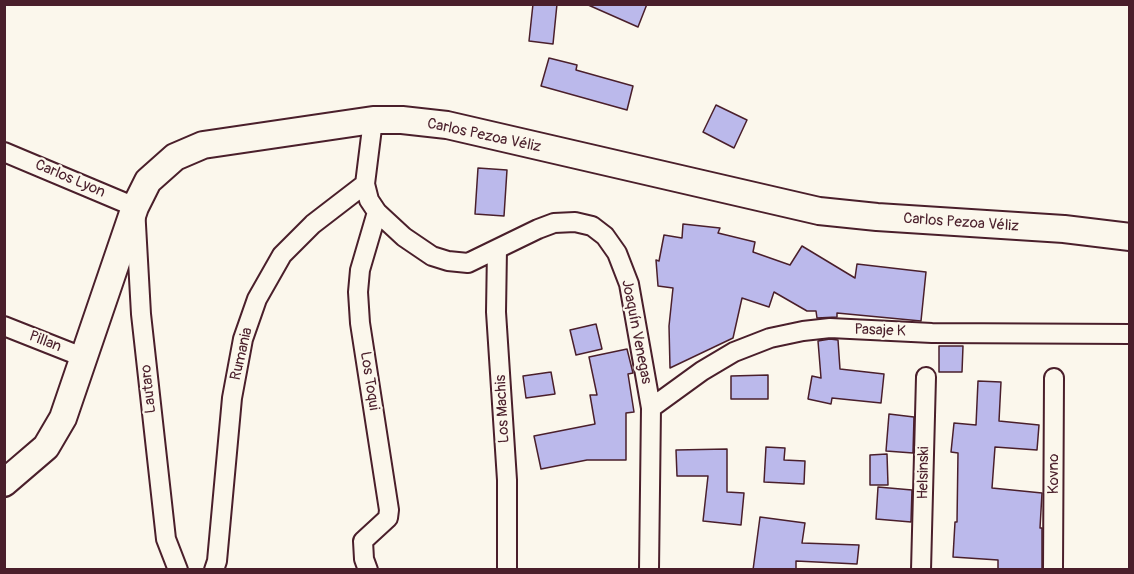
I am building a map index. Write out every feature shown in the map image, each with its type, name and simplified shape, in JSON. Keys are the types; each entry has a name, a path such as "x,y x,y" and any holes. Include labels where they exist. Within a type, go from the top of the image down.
{"main road":[{"name":"Carlos Pezoa Véliz","path":"4,483 46,447 63,418 135,207 148,181 175,157 203,144 374,120 402,120 447,126 819,212 1064,229 1130,237"}],"street":[{"path":"365,184 374,120"},
{"name":"Carlos Lyon","path":"4,152 135,207"},
{"name":"Joaquín Venegas","path":"365,184 369,200 377,212 404,237 432,256 448,261 468,263 554,223 575,222 592,226 605,236 617,253 629,284 651,408 649,570"},
{"name":"Rumania","path":"214,570 217,561 232,399 243,339 257,299 282,255 313,224 365,184"},
{"name":"Lautaro","path":"135,207 141,314 166,539 178,570"},
{"name":"Los Toqui","path":"368,570 364,558 363,541 388,518 390,510 360,323 358,292 360,270 377,212"},
{"name":"Los Machis","path":"497,249 496,312 507,480 507,570"},
{"name":"Pillan","path":"4,326 85,358"},
{"name":"Pasaje K","path":"651,408 702,371 734,352 770,338 803,331 830,328 932,333 1130,334"},
{"name":"Helsinski","path":"921,570 927,377"},
{"name":"Kovno","path":"1053,570 1054,378"}],"building":[{"path":"533,4 557,4 553,44 529,41"},
{"path":"586,4 647,4 638,27"},
{"path":"549,58 577,65 576,70 633,86 627,110 541,86"},
{"path":"716,105 747,120 734,148 703,132"},
{"path":"478,168 507,170 504,216 475,214"},
{"path":"683,224 720,228 718,233 755,242 753,252 790,265 802,246 855,278 857,264 926,272 921,321 837,313 837,317 817,318 816,311 807,311 774,292 769,307 742,298 733,338 670,368 669,326 673,288 658,286 656,260 659,261 664,235 682,238"},
{"path":"596,324 602,349 576,355 570,330"},
{"path":"838,340 840,369 884,374 881,403 832,398 831,404 808,399 812,376 821,378 818,341"},
{"path":"939,346 963,346 962,372 939,372"},
{"path":"627,349 633,373 628,374 634,412 626,413 626,460 587,460 541,469 534,436 595,424 590,395 597,395 589,357"},
{"path":"551,372 555,394 526,398 523,376"},
{"path":"768,375 768,399 731,399 731,376"},
{"path":"978,381 1001,382 999,421 1039,425 1037,450 995,447 992,488 1042,493 1040,528 1042,528 1042,570 998,570 998,560 953,557 955,522 957,522 958,453 951,452 954,423 976,425"},
{"path":"889,414 914,417 913,453 886,451"},
{"path":"766,447 785,448 784,460 805,461 804,484 764,482"},
{"path":"727,449 727,492 744,493 741,525 703,521 708,476 677,476 676,450"},
{"path":"887,454 888,485 870,485 870,455"},
{"path":"878,487 912,490 911,522 876,519"},
{"path":"760,517 805,523 802,543 859,545 857,564 796,561 796,570 753,570"}]}
